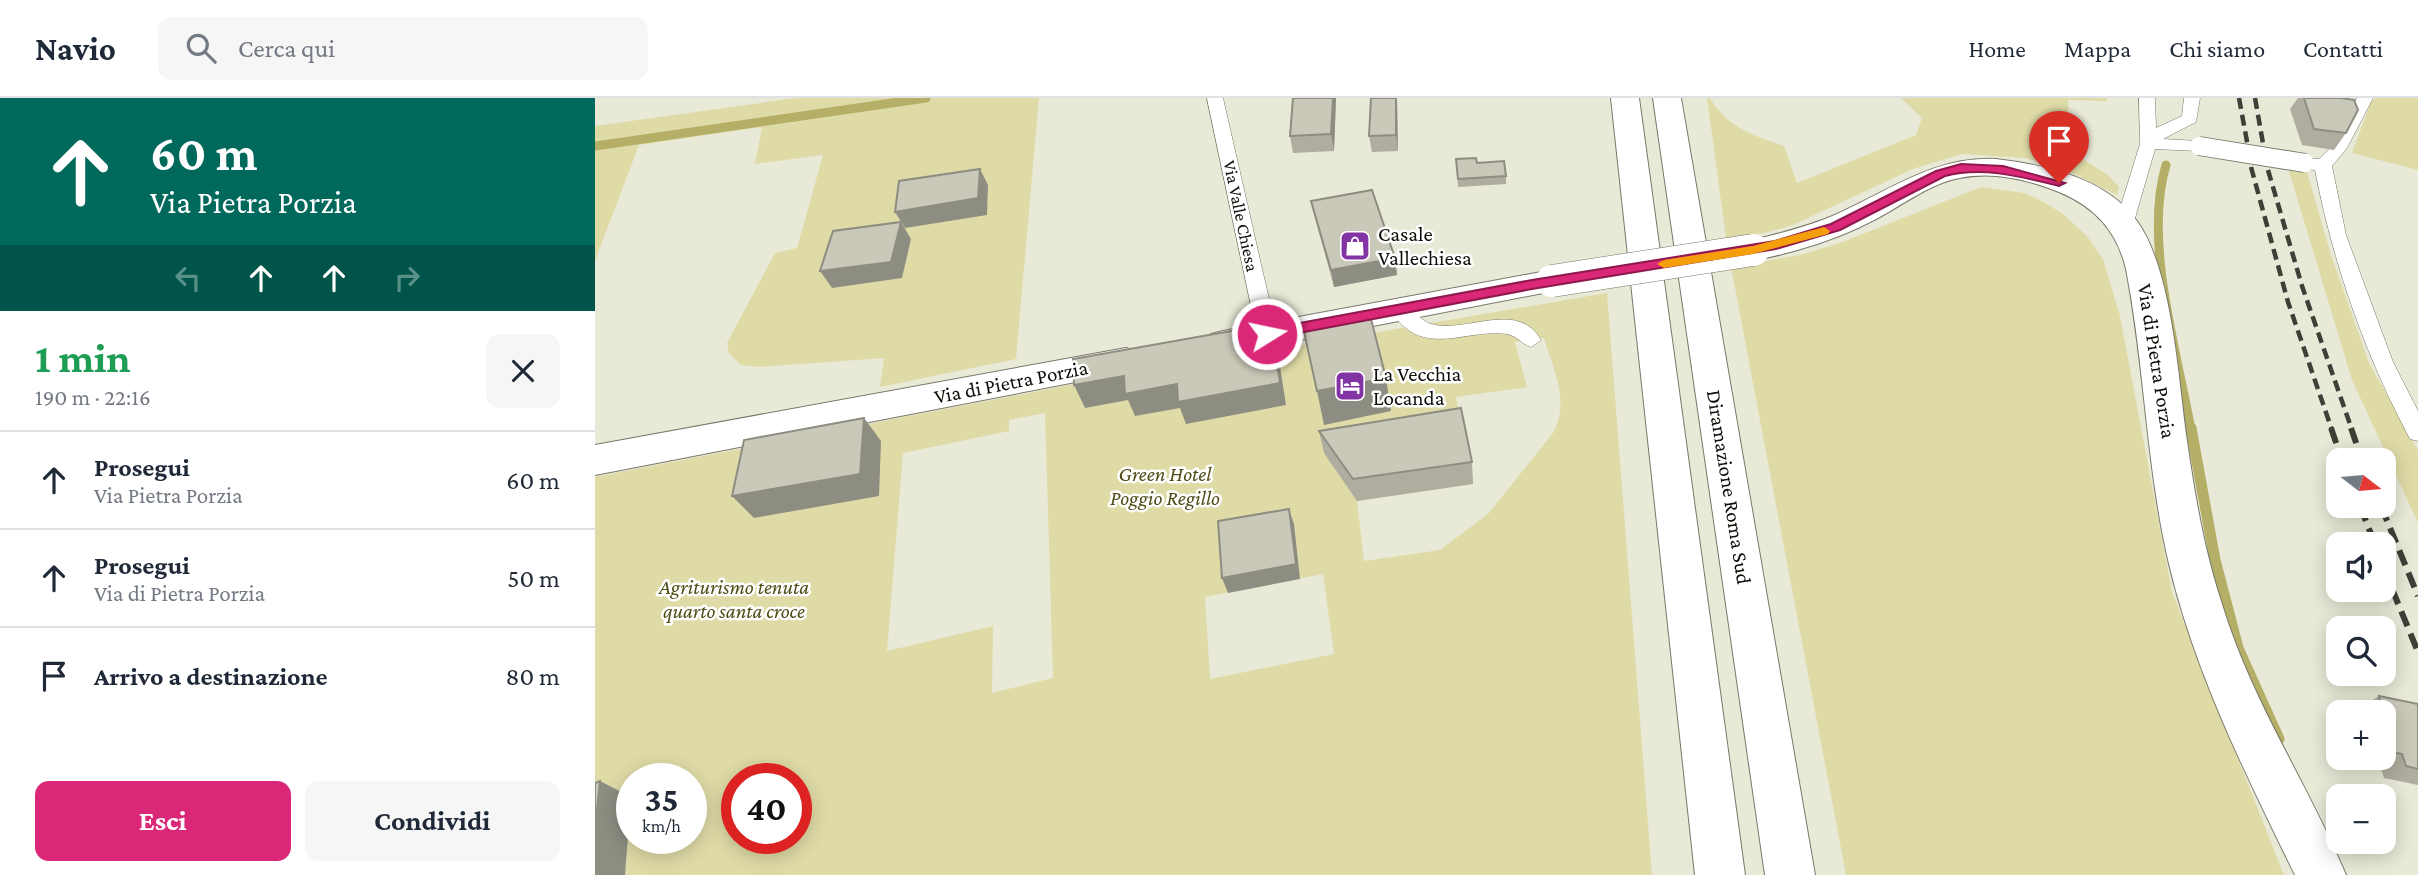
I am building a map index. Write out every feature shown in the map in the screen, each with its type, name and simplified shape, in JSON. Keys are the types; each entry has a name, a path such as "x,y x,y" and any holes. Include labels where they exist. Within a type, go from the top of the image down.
{"main road":[{"path":"1625,98 1720,875"},
{"name":"Diramazione Roma Sud","path":"1667,98 1790,875"},
{"name":"Via di Pietra Porzia","path":"595,460 1552,281 1753,250 1835,227 1941,174 1970,167 2015,172 2071,187 2103,204 2124,225 2134,241 2144,277 2159,358 2180,519 2197,591 2242,713 2321,875"}],"lane":[{"name":"Via Valle Chiesa","path":"1215,98 1267,334"},
{"path":"2124,225 2148,144 2147,98"},
{"path":"2148,144 2163,130 2190,119 2192,98"},
{"path":"2148,144 2199,146 2314,164 2339,148 2365,98"},
{"path":"2314,164 2323,177 2341,248 2383,362 2418,433"},
{"path":"1400,309 1413,325 1436,333 1513,326 1526,332 1531,340"}],"green space":[{"path":"796,98 1039,98 1016,359 880,387 884,358 760,367 741,365 729,353 727,343 775,253 797,248 823,155 755,164 762,127 639,145 595,261 595,126"},
{"path":"1707,98 1710,98 1725,117 1742,129 1784,146 1797,183 1916,135 1922,118 1901,98 2107,98 2107,101 2068,100 2069,140 2066,148 2109,176 2119,187 2117,195 2064,169 2025,158 1962,154 1913,169 1793,225 1764,233 1726,238"},
{"path":"2376,98 2418,98 2418,170 2352,153 2371,102"},
{"path":"2288,168 2306,168 2331,255 2369,363 2418,450 2418,523 2396,475 2396,448 2383,448 2352,380"},
{"path":"1981,187 2024,193 2040,200 2063,214 2087,236 2103,259 2120,316 2172,592 2284,875 1846,875 1731,267 1800,255 1840,243"},
{"name":"Green Hotel Poggio Regillo","path":"1607,293 1652,875 595,875 595,477 1085,382","holes":["1544,338 1559,386 1558,421 1553,433 1488,514 1440,550 1364,561 1357,501 1473,484 1456,397 1527,387 1515,342","1045,413 1053,678 992,693 993,626 887,651 903,453 1009,431 1009,420","1323,574 1334,654 1210,679 1205,597"]}],"building":[{"path":"1293,98 1333,98 1331,134 1290,136"},
{"path":"1371,98 1396,98 1396,135 1369,136"},
{"path":"2304,98 2354,100 2358,110 2346,133 2314,129"},
{"path":"1476,158 1477,163 1504,161 1506,176 1458,179 1456,159"},
{"path":"980,169 978,198 895,212 899,181"},
{"name":"Casale Vallechiesa","path":"1372,190 1395,258 1331,270 1311,201"},
{"path":"901,222 891,262 820,271 833,231"},
{"path":"1370,315 1386,378 1317,391 1303,327"},
{"path":"1271,324 1280,383 1178,402 1177,384 1125,394 1124,376 1074,385 1073,359"},
{"path":"1461,408 1472,462 1353,479 1319,431"},
{"path":"864,418 860,474 732,496 744,440"},
{"path":"1289,509 1296,564 1222,578 1218,521"},
{"path":"2379,696 2418,704 2418,769 2406,766 2402,754 2396,753 2396,700 2380,700"},
{"path":"600,781 595,828 595,783"}],"waterway":[{"path":"595,146 926,98"},
{"path":"2166,165 2160,195 2160,261 2191,430"},
{"path":"2191,428 2215,560 2238,648 2279,739"}],"railway":[{"path":"2239,98 2248,147"},
{"path":"2255,98 2264,149"},
{"path":"2251,167 2288,302 2332,430"},
{"path":"2268,170 2302,286 2352,430"},
{"path":"2331,428 2338,448"},
{"path":"2351,428 2358,448"},
{"path":"2365,518 2370,532"},
{"path":"2386,518 2418,596"},
{"path":"2396,599 2418,652"}],"slow traffic":[{"path":"1664,264 1753,250 1824,231"}],"place":[{"name":"Casale Vallechiesa","path":"1355,246"},
{"name":"La Vecchia Locanda","path":"1350,386"}],"route":[{"path":"1267,334 1532,284 1776,245 1835,227 1941,174 1961,168 2003,169 2059,183"}],"park label":[{"name":"Agriturismo tenuta quarto santa croce","path":"734,599"}]}
